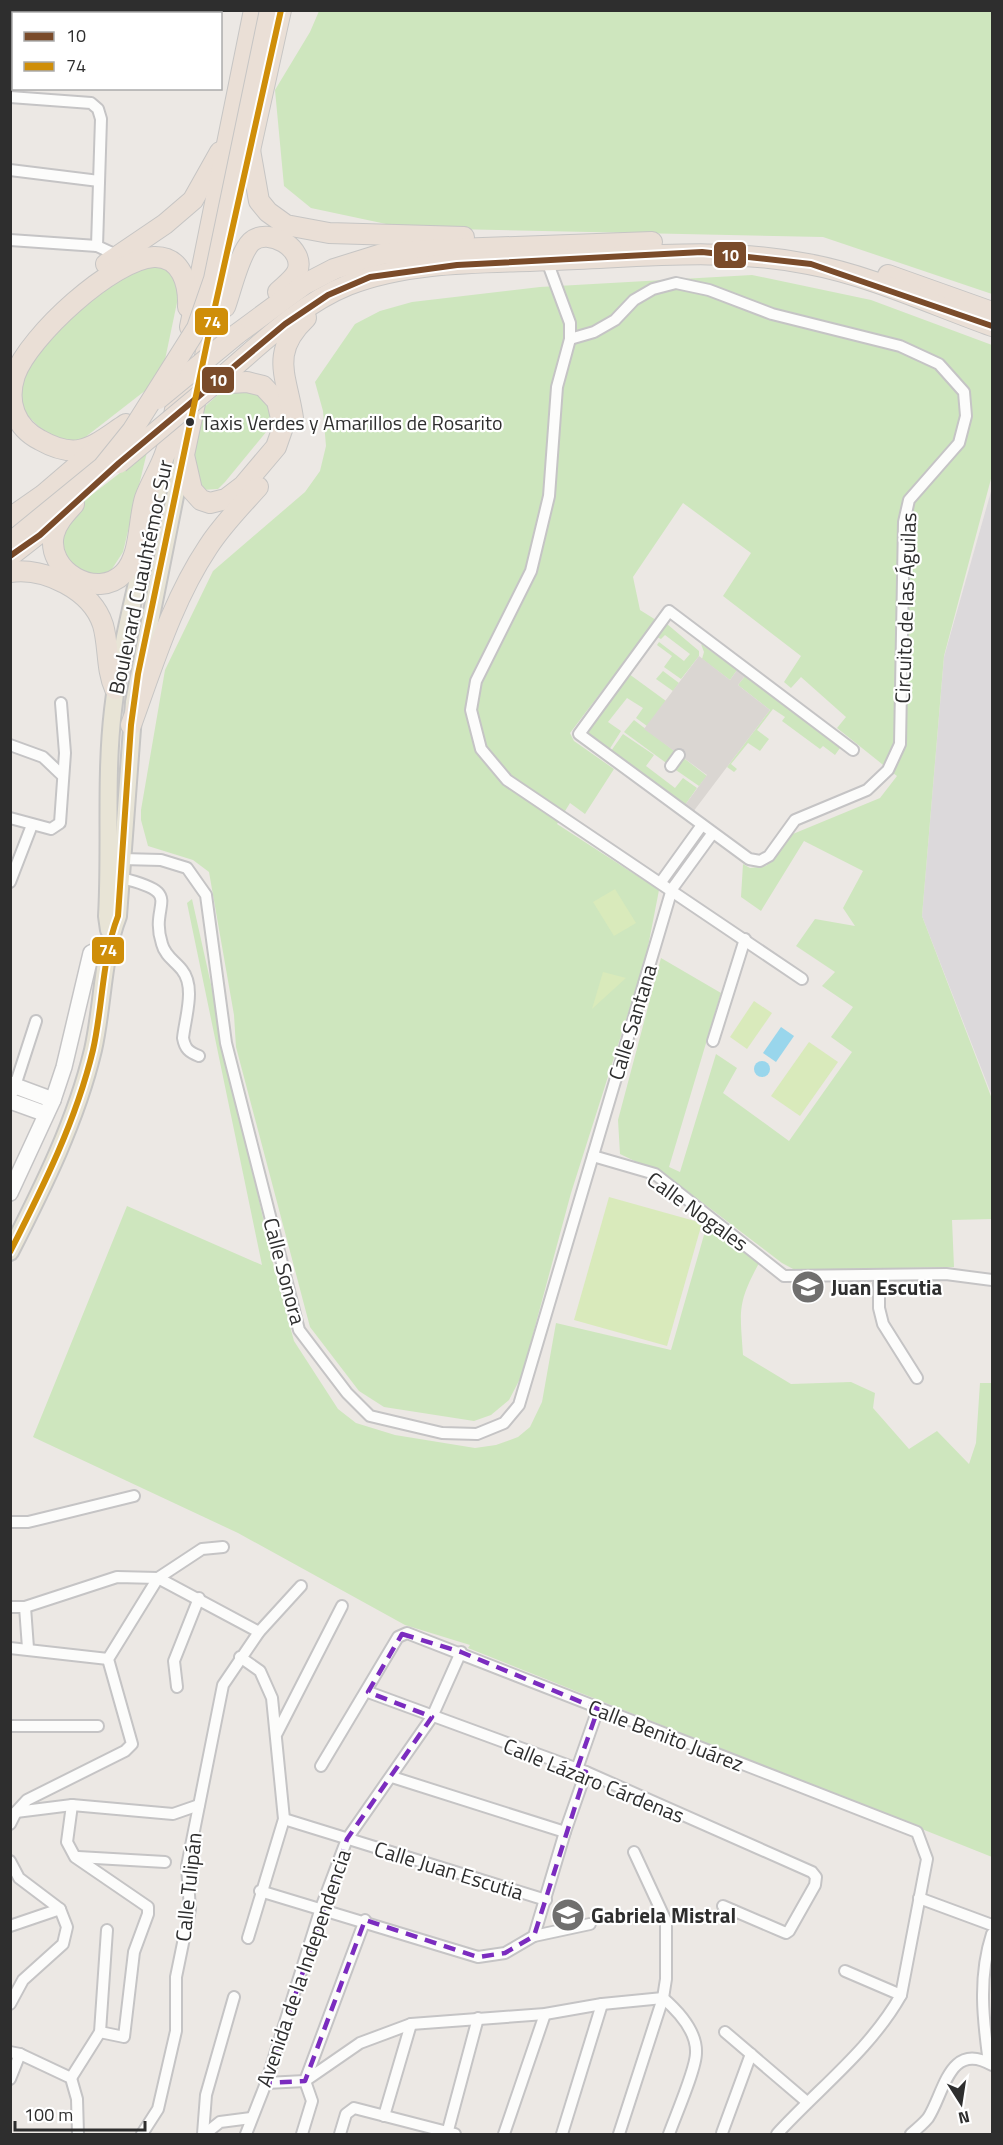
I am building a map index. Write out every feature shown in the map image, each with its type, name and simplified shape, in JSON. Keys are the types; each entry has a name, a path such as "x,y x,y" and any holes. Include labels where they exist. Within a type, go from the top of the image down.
{"highway":[{"name":"Boulevard Cuauhtémoc Sur","path":"175,453 186,347 256,10"},
{"path":"10,532 60,493 110,444 186,323 197,300 210,258 256,10"},
{"path":"10,543 104,467 132,431 197,328 214,279 270,10"},
{"name":"Boulevard Cuauhtémoc Sur","path":"175,453 208,338 281,10"},
{"path":"126,424 88,448 66,452 33,437 22,427 11,402 12,372 51,306 73,287 124,259 193,200 228,136"},
{"path":"250,150 259,201 275,217 296,229 328,233 522,238 562,244"},
{"path":"208,338 225,308 250,243 267,237 290,246 296,253 299,265 296,274 277,293 265,311"},
{"path":"10,518 43,495 265,311 305,284 333,269 382,254 562,244 705,240 781,246 885,274 993,312"},
{"path":"10,556 40,535 119,463 285,324 328,295 370,277 457,265 702,252 781,259 840,272 993,326"},
{"path":"124,259 158,257 169,261 182,272 189,292 186,347"},
{"path":"131,725 154,661 195,567 222,527 282,459 292,440 294,420 281,362 294,330 328,295"},
{"path":"175,453 196,496 210,503 217,502 234,494 243,486 280,438 282,419 271,393 263,386 247,382 212,386"},
{"path":"74,504 59,521 54,532 53,542 58,562 81,582 100,583 118,577 129,566 145,498 175,453"},
{"path":"10,572 40,574 61,582 91,605 103,625 111,679 115,690"}],"main road":[{"name":"Boulevard Cuauhtémoc Sur","path":"109,940 118,916 131,725 175,453"},
{"name":"Boulevard Cuauhtémoc Sur","path":"10,1252 63,1142 82,1085 102,1006 109,940 107,916 109,800 115,690 175,453"}],"street":[{"path":"10,97 91,103 98,109 101,119 97,246"},
{"path":"10,170 99,181"},
{"path":"10,240 97,246 124,259"},
{"path":"547,261 570,323 570,339 558,387 549,496 531,570 476,681 471,710 481,749 507,780 672,889 802,979"},
{"name":"Circuito de las Águilas","path":"570,339 594,332 615,320 634,300 653,289 676,284 709,290 772,314 900,346 939,364 964,392 966,416 959,443 909,500 904,522 900,744 888,770 867,790 795,820 769,856 760,861 749,860 712,834"},
{"path":"712,834 579,734 669,611 853,750"},
{"path":"10,818 51,829 60,823 65,753 60,703"},
{"path":"10,745 43,757 63,776"},
{"path":"671,766 679,755"},
{"path":"10,882 32,825"},
{"path":"661,882 702,825"},
{"name":"Calle Santana","path":"593,1156 672,889 712,834"},
{"name":"Calle Sonora","path":"122,859 161,860 187,867 206,895 226,1043 299,1330 347,1393 370,1416 442,1433 477,1434 504,1423 519,1405 593,1156"},
{"path":"121,878 152,885 159,893 162,947 182,969 189,984 183,1038 185,1046 188,1051 200,1056"},
{"path":"713,1041 745,939"},
{"path":"10,1193 49,1107 75,1026 86,966 91,953 109,940"},
{"path":"36,1021 12,1091 49,1107"},
{"name":"Calle Nogales","path":"593,1156 655,1174 784,1276 946,1274 993,1280"},
{"path":"879,1275 879,1308 883,1324 917,1378"},
{"path":"10,1521 28,1522 134,1496"},
{"path":"10,1824 16,1812 27,1800 125,1751 132,1744 108,1659 158,1578 202,1549 223,1547"},
{"path":"10,1607 25,1607 117,1576 158,1578 259,1632"},
{"name":"Calle Tulipán","path":"142,2134 158,2109 176,2031 176,1977 190,1909 187,1866 223,1685 259,1632 301,1586"},
{"path":"177,1687 174,1661 199,1598"},
{"path":"277,1733 342,1606"},
{"path":"25,1607 28,1648"},
{"name":"Calle Benito Juárez","path":"368,1692 402,1634 407,1633 461,1652 598,1709 917,1832 924,1844 927,1859 919,1898"},
{"path":"10,1648 28,1648 108,1659"},
{"name":"Avenida de la Independencia","path":"246,2134 266,2083 321,1908 347,1839 392,1778 432,1717 461,1652"},
{"path":"240,1657 260,1671 267,1682 277,1733 284,1819 260,1891 248,1938"},
{"path":"321,1766 368,1692"},
{"name":"Calle Lázaro Cárdenas","path":"368,1692 581,1770 812,1872 816,1877 815,1885 786,1933 723,1906"},
{"path":"534,1936 598,1709"},
{"path":"10,1726 98,1726"},
{"path":"392,1778 565,1832"},
{"path":"16,1812 72,1804 173,1814 199,1805"},
{"path":"72,1804 67,1842 75,1857 148,1907 148,1914 134,1952 124,2037 100,2032"},
{"name":"Calle Juan Escutia","path":"284,1819 546,1900"},
{"path":"619,2134 663,1998 666,1979 666,1921 634,1852"},
{"path":"75,1857 165,1862"},
{"path":"10,1861 19,1878 60,1909 67,1927 63,1944 23,1980 10,2004"},
{"path":"260,1891 364,1920 478,1957 505,1953 534,1936 590,1924"},
{"path":"777,2134 807,2102 851,2062 890,2014 901,1995 919,1898 993,1926"},
{"path":"10,1926 60,1909"},
{"path":"302,2134 312,2101 305,2081 364,1920"},
{"path":"78,2134 77,2099 71,2078 100,2032 107,1930"},
{"path":"991,2064 982,2014 984,1958 993,1934"},
{"path":"844,1971 901,1995"},
{"path":"204,2134 206,2095 234,1997"},
{"path":"266,2083 305,2081 360,2043 411,2024 545,2014 602,2004 663,1998 678,2011 690,2031 696,2054 669,2134"},
{"path":"562,2134 602,2004"},
{"path":"504,2134 545,2014"},
{"path":"340,2134 346,2114 354,2108 450,2134 478,2018"},
{"path":"384,2116 411,2024"},
{"path":"725,2032 807,2102"},
{"path":"10,2079 15,2053 71,2078"},
{"path":"722,2133 751,2054"},
{"path":"911,2134 928,2117 950,2070 970,2058 981,2059 991,2064"},
{"path":"204,2134 220,2122 251,2118"}],"highlighted area":[{"path":"402,1634 461,1652 598,1709 577,1769 586,1772 534,1936 505,1953 478,1957 365,1920 305,2081 266,2083 347,1839 432,1717 368,1692"}],"shaded area":[{"path":"992,488 992,1096 922,916 944,657"},
{"path":"699,656 730,680 737,670 745,676 738,685 770,710 693,812 685,805 707,775 644,729"}],"green space":[{"path":"319,11 992,11 992,294 823,237 405,228 311,208 284,186 275,90 310,32"},
{"path":"157,262 177,274 179,293 162,374 155,383 79,442 67,443 53,438 26,414 18,399 18,382 50,332 130,267"},
{"path":"752,275 871,300 992,345 992,475 944,656 922,916 992,1099 992,1219 952,1220 954,1267 795,1270 782,1263 670,1178 620,1154 618,1120 661,958 721,993 669,1167 680,1172 716,1054 737,1068 723,1093 789,1141 852,1052 831,1037 853,1007 822,986 835,972 796,946 815,919 855,926 843,908 863,871 804,841 761,911 741,897 743,864 750,868 766,866 788,836 880,798 897,776 837,728 846,717 801,677 791,688 784,682 801,656 723,596 751,553 683,503 633,577 640,610 656,620 570,733 574,741 614,769 585,814 570,803 557,824 659,890 646,957 571,1193 522,1375 509,1400 491,1415 474,1421 384,1407 359,1391 310,1327 236,1047 234,1015 209,872 193,860 148,846 141,820 141,810 165,670 213,571 305,492 320,471 326,446 323,411 315,382 355,324 380,311 412,302 540,287"},
{"path":"237,388 252,392 264,399 271,410 271,426 218,489 202,490 191,470 200,411 220,393"},
{"path":"147,452 123,552 110,572 88,577 60,559 63,526 76,507"},
{"path":"667,624 699,651 699,656 681,679 664,667 672,656 657,645 659,642 684,661 690,654 665,635 661,639 657,637"},
{"path":"701,644 737,670 730,680 702,659 704,652"},
{"path":"663,671 679,683 673,691 656,679"},
{"path":"629,674 666,701 647,726 636,718 643,708 627,698 608,722 621,731 609,750 585,732"},
{"path":"745,676 840,748 835,755 823,746 820,749 782,721 785,717 773,709 757,730 769,739 760,751 748,743 731,764 737,769 734,772 727,767 770,710 738,685"},
{"path":"634,720 677,753 669,765 624,732"},
{"path":"623,734 654,755 646,766 675,788 683,778 697,788 685,805 611,751"},
{"path":"681,756 707,776 699,786 673,768"},
{"path":"615,889 636,923 614,936 593,902"},
{"path":"192,899 273,1263 294,1341 338,1409 356,1423 395,1435 475,1448 496,1445 518,1437 530,1427 542,1402 556,1323 671,1350 708,1221 759,1263 743,1298 741,1327 743,1355 791,1384 851,1382 875,1393 873,1408 909,1449 937,1431 969,1464 976,1443 980,1383 992,1383 992,1857 468,1648 470,1645 405,1625 238,1533 33,1437 127,1206 262,1265 187,903"},
{"path":"603,972 626,978 592,1009"},
{"path":"754,1001 772,1013 747,1049 730,1037"},
{"path":"809,1042 838,1062 800,1116 771,1096"},
{"path":"609,1197 702,1223 667,1346 574,1320"}],"water":[{"path":"781,1027 794,1036 776,1062 763,1053"},
{"path":"762,1061 770,1069 762,1077 754,1069"}],"transit line":[{"name":"74","path":"10,1252 68,1128 93,1050 109,948 118,916 131,725 138,674 208,338 281,10"},
{"name":"10","path":"10,556 40,535 119,463 285,324 328,295 370,277 457,265 702,252 811,264 992,326"}],"place":[{"name":"Taxis Verdes y Amarillos de Rosarito","path":"190,422"},
{"name":"Juan Escutia","path":"808,1287"},
{"name":"Gabriela Mistral","path":"568,1915"}]}
